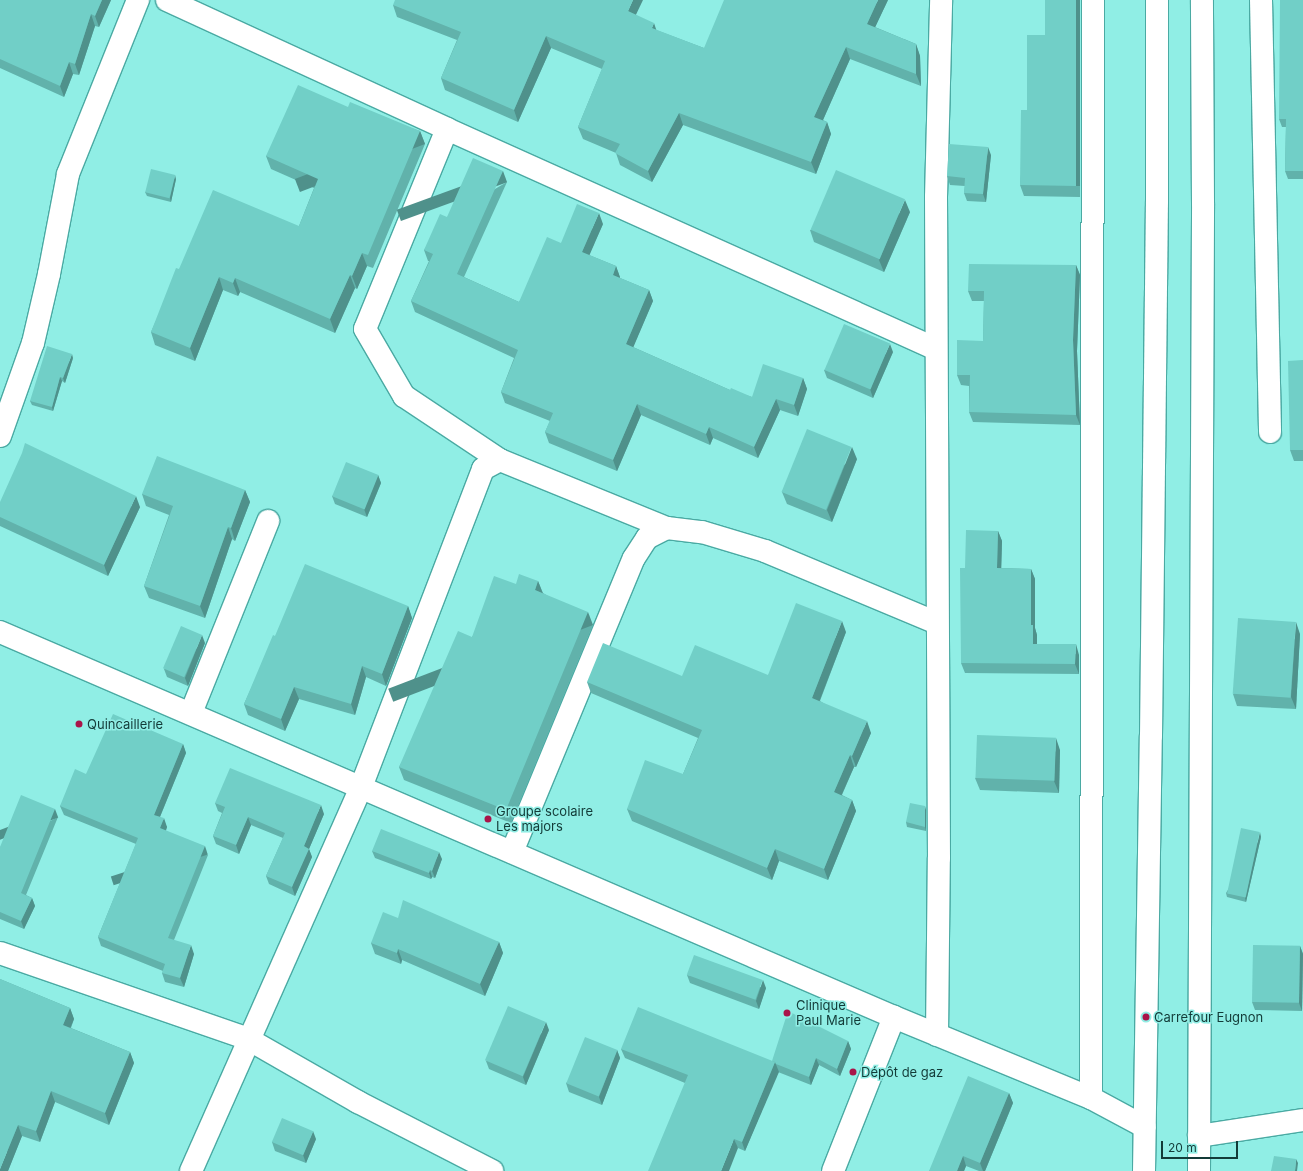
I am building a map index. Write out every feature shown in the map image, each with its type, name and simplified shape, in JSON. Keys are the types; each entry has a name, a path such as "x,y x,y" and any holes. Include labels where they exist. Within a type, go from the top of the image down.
{"street":[{"path":"0,436 33,343 50,274 68,174 138,0"},
{"path":"166,0 447,129 936,349"},
{"path":"937,1035 939,858 936,197 941,0"},
{"path":"1091,1098 1093,0"},
{"path":"1144,1171 1152,736 1157,201 1156,0"},
{"path":"1199,1171 1203,204 1202,0"},
{"path":"1262,0 1270,432"},
{"path":"447,129 365,329 404,396 500,460 667,528 702,532 765,551 937,623"},
{"path":"191,1171 248,1039 362,787 482,468 500,460"},
{"path":"191,713 268,521"},
{"path":"512,852 634,558 647,538 667,528"},
{"path":"0,632 894,1017 1091,1098 1145,1127"},
{"path":"0,953 248,1039 358,1102 492,1171"},
{"path":"833,1171 894,1017"},
{"path":"1199,1136 1303,1120"}],"building":[{"path":"0,0 102,0 95,16 91,14 75,64 69,62 60,86 0,59"},
{"path":"395,0 633,0 628,11 654,23 652,28 704,48 724,0 878,0 867,24 916,44 916,74 846,47 814,117 827,122 811,162 679,113 648,171 615,153 620,144 578,127 605,61 546,36 514,110 441,78 461,32 393,5"},
{"path":"1045,0 1076,0 1076,186 1020,185 1021,110 1027,110 1027,35 1045,35"},
{"path":"1280,0 1303,0 1303,171 1285,171 1286,119 1279,119"},
{"path":"298,85 348,107 350,102 420,131 368,255 362,253 330,319 235,278 233,283 219,277 190,348 151,332 176,268 179,269 213,190 299,226 318,179 266,156"},
{"path":"949,144 988,147 983,194 964,193 965,178 947,176"},
{"path":"473,158 503,171 457,274 519,302 547,237 561,243 577,204 599,213 582,252 616,266 613,275 649,290 626,344 730,390 731,388 752,397 763,364 803,378 794,405 776,399 754,447 709,427 706,434 637,404 613,460 545,432 553,413 501,392 518,350 411,301 433,254 424,250 440,214 447,217"},
{"path":"151,169 175,175 169,198 145,192"},
{"path":"836,170 905,199 880,259 811,230"},
{"path":"969,264 1076,265 1073,340 1076,415 969,412 970,375 957,375 957,340 983,341 984,291 968,291"},
{"path":"844,324 890,344 870,390 824,370"},
{"path":"47,346 72,354 63,378 60,377 52,407 30,401"},
{"path":"1303,360 1303,450 1290,450 1288,361"},
{"path":"807,429 852,447 826,510 782,492"},
{"path":"25,443 136,496 104,565 0,517 0,502"},
{"path":"157,456 245,490 231,528 228,527 200,606 144,586 173,506 142,494"},
{"path":"346,462 378,475 365,509 332,496"},
{"path":"966,530 998,531 997,568 1031,569 1031,625 1033,625 1033,644 1076,644 1075,664 961,663 960,568 965,568"},
{"path":"305,564 408,606 382,674 362,666 351,704 294,687 281,719 244,704 273,635 275,636"},
{"path":"519,574 538,581 535,590 588,612 506,810 399,767 458,631 472,637 494,576 516,584"},
{"path":"796,603 842,621 812,698 867,721 834,792 852,800 824,869 775,849 767,868 627,809 645,760 683,774 702,730 587,682 603,643 682,676 695,645 768,675"},
{"path":"1238,618 1296,622 1291,698 1233,694"},
{"path":"181,626 202,635 184,677 163,668"},
{"path":"113,714 183,744 154,815 164,818 160,828 205,846 168,938 191,945 180,978 162,973 165,964 98,937 138,838 60,806 75,769 86,774"},
{"path":"977,735 1056,738 1054,781 975,778"},
{"path":"230,768 321,805 304,846 309,849 292,887 266,876 285,833 248,817 236,845 213,836 225,807 215,803"},
{"path":"21,795 55,809 21,893 32,898 21,921 0,912 0,847"},
{"path":"910,803 925,806 925,827 906,822"},
{"path":"1241,828 1260,832 1246,897 1227,894"},
{"path":"381,829 439,852 432,871 430,870 429,873 372,851"},
{"path":"403,900 499,942 480,984 398,949 397,953 371,943 383,912 398,918"},
{"path":"1253,945 1300,946 1299,1003 1252,1002"},
{"path":"694,955 763,980 755,1000 687,975"},
{"path":"0,979 70,1008 63,1025 130,1052 105,1113 51,1091 36,1131 18,1125 0,1169"},
{"path":"508,1006 546,1022 523,1076 485,1060"},
{"path":"638,1007 775,1062 742,1142 734,1139 721,1171 648,1171 688,1075 621,1049"},
{"path":"788,1011 848,1041 837,1069 816,1058 809,1077 772,1061"},
{"path":"585,1037 617,1050 599,1096 566,1083"},
{"path":"968,1076 1009,1093 980,1163 963,1156 957,1171 929,1171"},
{"path":"282,1118 313,1131 303,1155 272,1142"},
{"path":"1274,1156 1296,1159 1295,1171 1271,1171"}],"place":[{"name":"Quincaillerie","path":"79,724"},
{"name":"Groupe scolaire Les majors","path":"488,819"},
{"name":"Clinique Paul Marie","path":"787,1013"},
{"name":"Carrefour Eugnon","path":"1146,1017"},
{"name":"Dépôt de gaz","path":"853,1072"}]}
